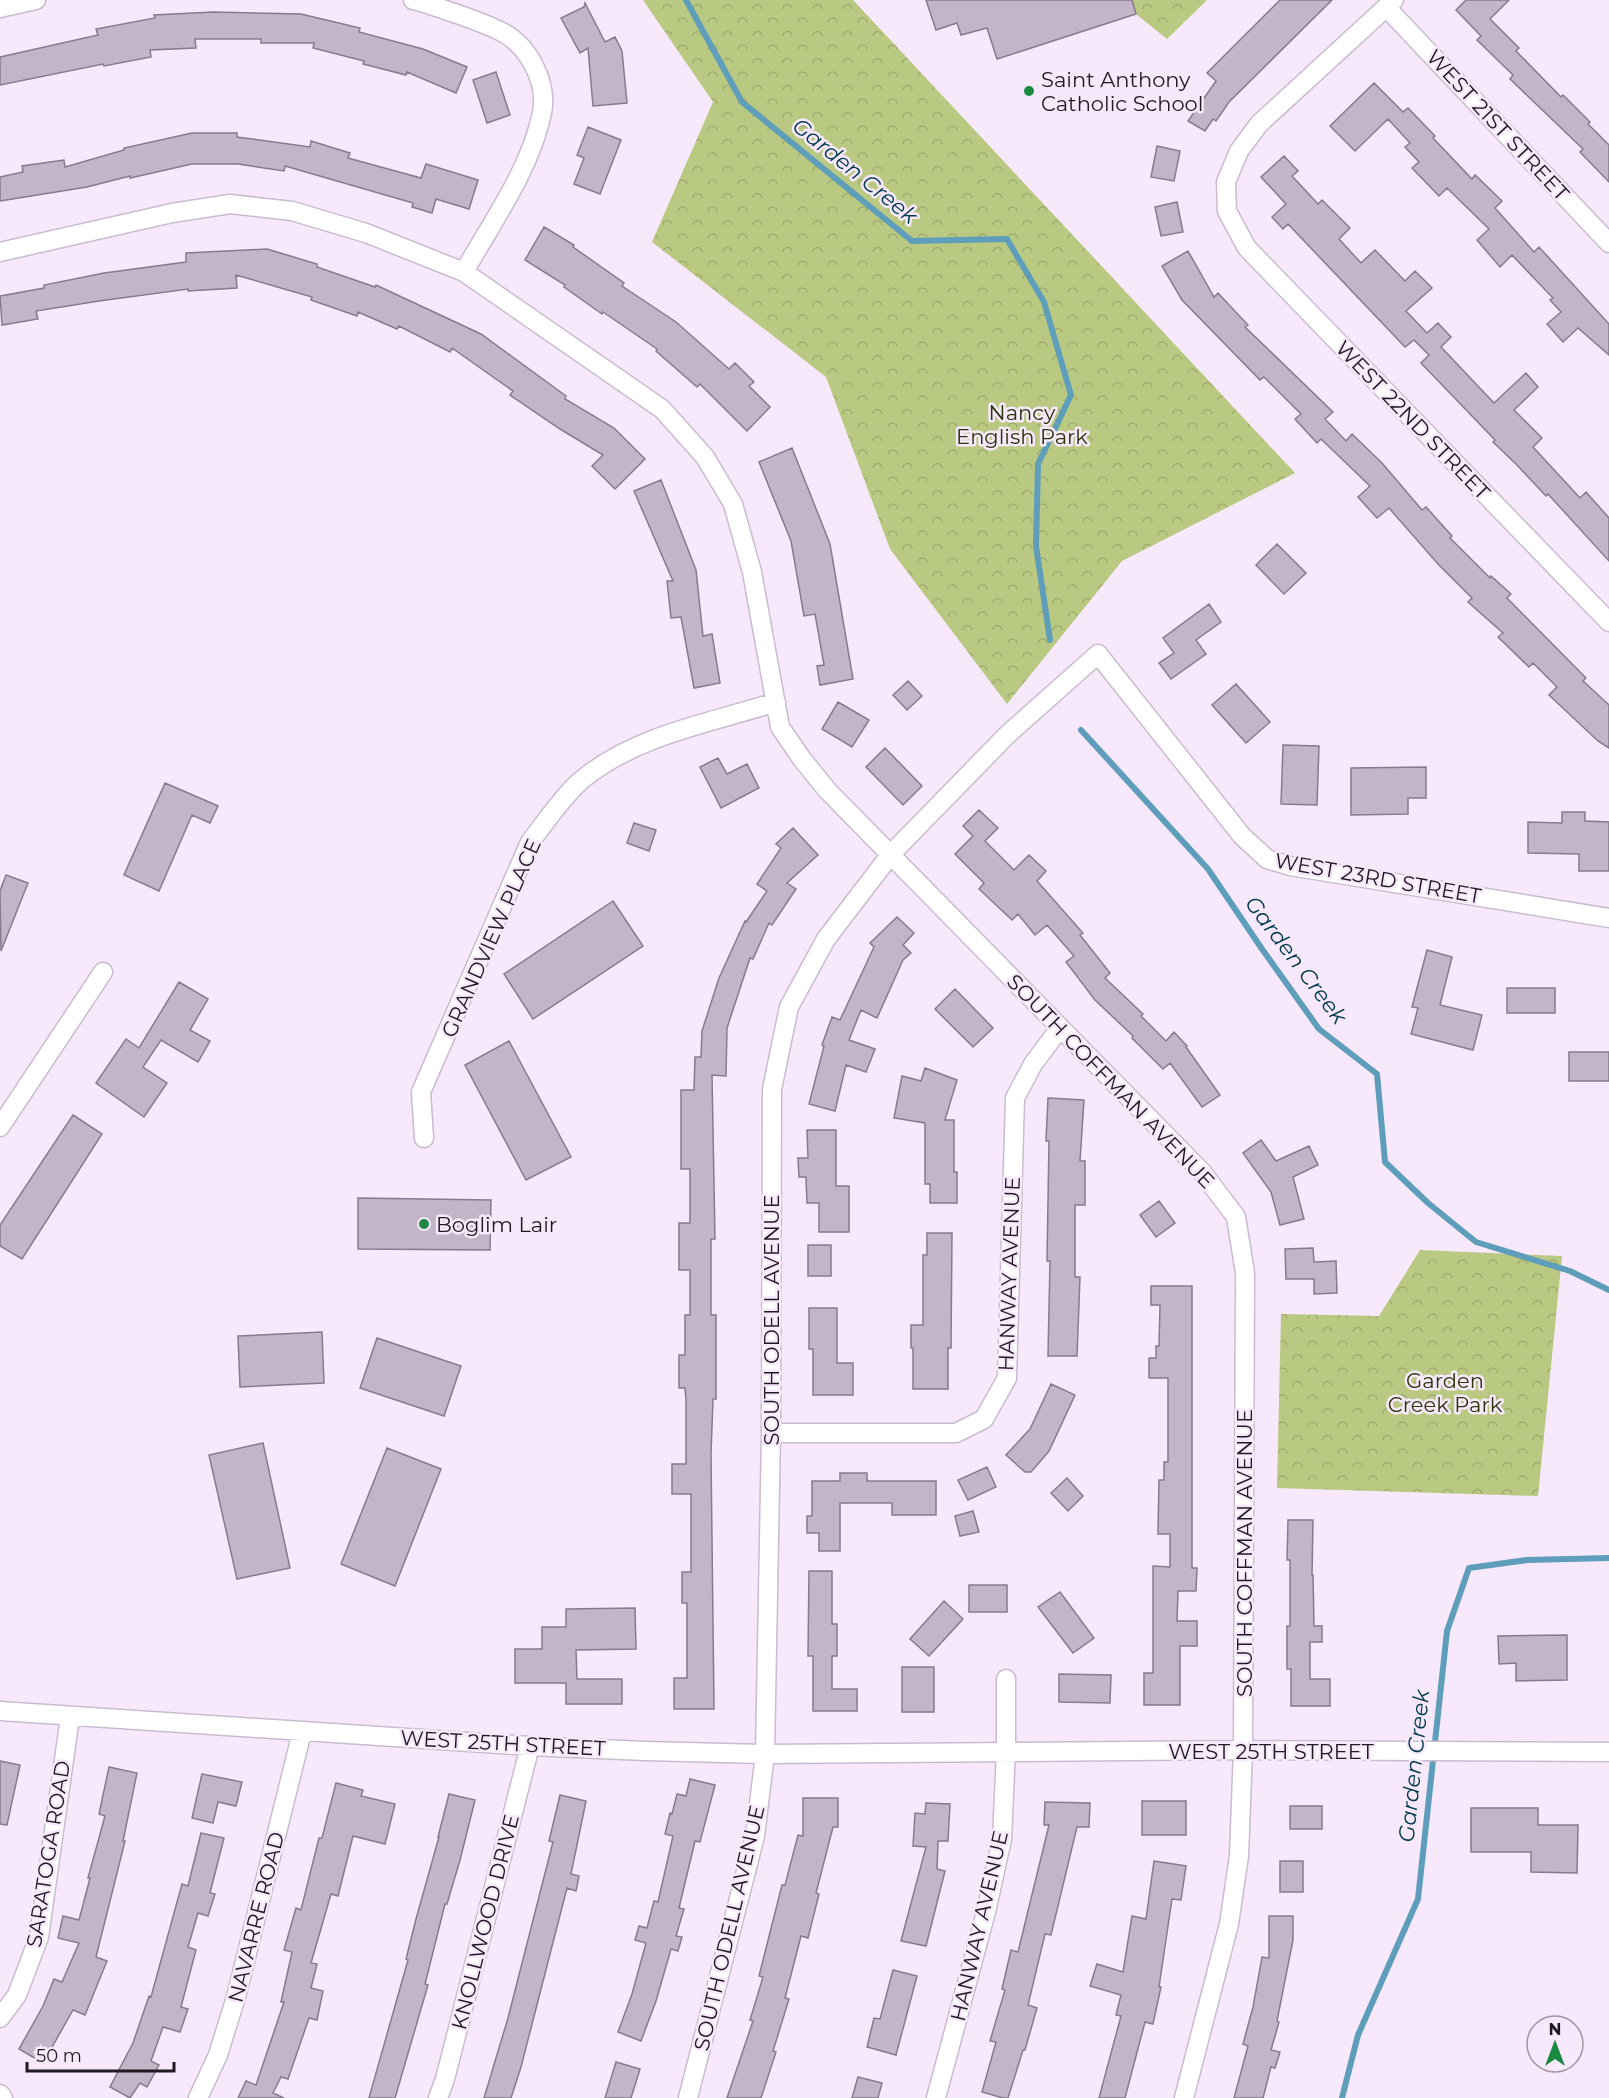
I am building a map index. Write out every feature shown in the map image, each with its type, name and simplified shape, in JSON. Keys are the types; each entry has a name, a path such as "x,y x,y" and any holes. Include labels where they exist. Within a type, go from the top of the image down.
{"street":[{"path":"0,8 36,0"},
{"path":"413,0 504,33 527,54 541,82 543,111 520,173 464,272"},
{"name":"WEST 22ND STREET","path":"1390,4 1259,124 1239,151 1226,182 1227,211 1247,248 1609,622"},
{"name":"WEST 21ST STREET","path":"1390,4 1609,243"},
{"name":"SOUTH COFFMAN AVENUE","path":"0,252 172,213 230,204 292,211 366,233 464,272 662,410 705,457 733,504 752,572 780,727 802,759 827,790 1202,1172 1236,1217 1245,1273 1243,1750 1239,1856 1229,1924 1184,2098"},
{"name":"SOUTH ODELL AVENUE","path":"688,2098 755,1836 765,1754 771,1433 772,1089 789,1007 826,939 891,854 1007,735 1098,654"},
{"name":"WEST 23RD STREET","path":"1098,654 1242,836 1267,859 1290,866 1609,918"},
{"name":"GRANDVIEW PLACE","path":"424,1138 421,1092 530,842 555,811 582,780 612,758 664,734 776,702"},
{"path":"0,1127 103,972"},
{"name":"HANWAY AVENUE","path":"771,1433 956,1433 984,1419 1007,1378 1015,1098 1033,1064 1060,1028"},
{"path":"1006,1679 1006,1751"},
{"name":"WEST 25TH STREET","path":"0,1711 530,1746 765,1754 1243,1750 1609,1752"},
{"name":"SARATOGA ROAD","path":"0,2018 17,1995 39,1937 70,1717"},
{"name":"NAVARRE ROAD","path":"198,2098 218,2055 236,1997 302,1732"},
{"name":"KNOLLWOOD DRIVE","path":"438,2098 445,2079 530,1746"},
{"name":"HANWAY AVENUE","path":"936,2098 986,1912 1002,1839 1006,1751"},
{"path":"0,2094 3,2098"}],"green space":[{"name":"Nancy English Park","path":"643,0 853,0 1295,473 1122,561 1007,704 890,549 826,377 652,242 713,102"},
{"path":"1132,0 1207,0 1167,39 1136,14"},
{"name":"Garden Creek Park","path":"1420,1250 1562,1256 1538,1496 1277,1488 1281,1314 1379,1316"}],"building":[{"path":"926,0 1132,0 1136,14 997,59 987,28 961,35 957,23 936,30"},
{"path":"1280,0 1332,0 1229,102 1216,121 1213,119 1205,131 1188,121 1216,81 1207,73"},
{"path":"1466,0 1509,0 1490,19 1519,48 1516,51 1561,97 1563,95 1590,122 1588,124 1609,145 1609,182 1580,152 1583,149 1510,79 1513,75 1477,40 1481,36 1456,10"},
{"path":"585,3 605,42 615,37 622,51 627,103 593,106 588,48 580,53 561,18 584,7"},
{"path":"213,12 301,14 360,28 359,32 423,49 467,67 456,93 407,72 406,75 313,48 314,43 261,43 261,39 195,39 196,48 150,50 151,57 104,66 103,64 0,85 0,57 98,35 96,29 155,18 154,15"},
{"path":"496,72 510,115 487,123 473,80"},
{"path":"1374,83 1403,112 1408,108 1472,179 1475,175 1502,201 1495,208 1534,252 1539,247 1609,324 1609,355 1578,328 1563,342 1547,324 1561,312 1550,300 1553,298 1512,255 1500,267 1477,240 1489,229 1447,188 1439,196 1412,168 1419,162 1405,147 1410,143 1388,119 1355,151 1330,126"},
{"path":"588,127 621,140 600,194 574,184 584,158 577,155"},
{"path":"192,133 237,133 237,137 310,147 311,141 350,153 348,158 421,178 426,164 478,180 469,209 436,199 432,213 412,207 413,203 285,166 284,171 238,164 192,164 87,187 0,201 0,177 23,172 22,166 64,160 65,167 124,150 124,148"},
{"path":"1157,146 1180,151 1174,181 1151,177"},
{"path":"1284,156 1298,171 1292,176 1318,204 1322,200 1350,228 1339,239 1361,263 1375,250 1405,281 1415,271 1432,288 1406,311 1427,333 1438,323 1451,337 1441,347 1494,403 1526,373 1538,387 1514,410 1542,438 1533,447 1580,498 1586,492 1609,518 1609,561 1548,494 1546,496 1493,442 1495,440 1421,363 1429,355 1414,340 1405,347 1288,224 1283,229 1272,217 1286,204 1261,177"},
{"path":"1177,202 1183,232 1161,236 1155,207"},
{"path":"544,227 574,245 573,247 624,283 622,286 676,322 729,369 735,363 754,382 749,386 770,407 747,431 700,384 697,387 656,351 657,349 525,260"},
{"path":"267,249 317,264 317,267 375,287 376,285 481,334 566,396 565,399 614,428 645,459 615,489 592,466 603,455 510,395 513,391 452,348 450,352 399,326 397,329 358,312 357,316 311,300 312,297 236,275 237,288 188,291 188,289 99,301 36,311 38,319 2,325 0,296 104,273 186,262 186,253"},
{"path":"1188,251 1214,297 1218,293 1248,325 1245,327 1333,412 1325,419 1346,441 1352,434 1382,463 1422,510 1426,507 1452,536 1450,538 1490,578 1491,576 1511,594 1507,598 1586,678 1583,681 1609,705 1609,748 1598,741 1549,695 1557,687 1533,663 1529,667 1498,637 1503,633 1468,602 1472,598 1438,564 1389,508 1377,518 1358,497 1370,486 1321,439 1317,443 1295,419 1301,414 1264,377 1260,380 1182,300 1162,266"},
{"path":"792,448 830,544 853,679 820,685 817,666 824,665 815,614 804,616 791,541 759,462"},
{"path":"661,480 696,570 703,636 712,634 720,683 694,688 681,617 671,618 667,581 673,581 634,491"},
{"path":"1277,544 1306,573 1284,594 1256,565"},
{"path":"1209,604 1221,622 1196,640 1206,654 1171,679 1159,663 1174,653 1163,638"},
{"path":"908,681 922,696 907,710 893,695"},
{"path":"1236,684 1270,722 1246,743 1212,705"},
{"path":"838,702 869,720 852,747 822,729"},
{"path":"1283,745 1319,746 1317,805 1281,804"},
{"path":"885,748 922,786 903,805 866,767"},
{"path":"718,758 727,774 747,764 759,788 721,808 700,767"},
{"path":"1426,767 1426,798 1408,798 1408,814 1351,815 1351,768"},
{"path":"165,783 218,806 210,823 192,815 159,891 124,875"},
{"path":"979,810 998,828 985,841 1014,870 1029,855 1046,871 1037,881 1083,933 1080,935 1110,973 1105,978 1143,1014 1141,1016 1166,1041 1174,1032 1187,1046 1220,1095 1202,1107 1170,1063 1163,1069 1095,1000 1066,962 1074,956 1047,925 1035,935 1018,914 1012,920 979,889 984,883 955,854 973,836 963,826"},
{"path":"1562,812 1585,812 1585,821 1609,822 1609,871 1579,871 1579,854 1528,853 1528,822 1562,823"},
{"path":"634,823 656,830 649,851 627,843"},
{"path":"793,828 818,855 787,883 796,889 772,925 769,923 753,959 750,958 727,1028 726,1076 712,1075 715,1239 711,1239 711,1315 716,1315 716,1399 713,1399 711,1454 714,1709 674,1709 674,1678 687,1678 687,1603 682,1603 682,1572 691,1572 691,1494 672,1494 672,1464 686,1464 686,1399 685,1388 679,1388 679,1355 685,1355 685,1315 690,1315 690,1270 679,1270 679,1223 690,1223 690,1169 681,1169 681,1090 694,1090 695,1057 701,1057 702,1031 719,978 745,921 767,891 757,884 781,848 776,844"},
{"path":"6,875 28,883 1,951 0,891"},
{"path":"613,901 643,946 533,1019 504,974"},
{"path":"897,917 914,933 903,945 911,953 903,960 877,1018 861,1010 849,1040 875,1049 866,1072 846,1065 835,1111 809,1104 824,1046 822,1045 832,1017 840,1020 874,947 870,943"},
{"path":"1427,950 1452,957 1440,1005 1482,1015 1473,1050 1411,1034 1418,1008 1412,1007"},
{"path":"179,982 208,999 190,1030 210,1041 198,1062 161,1040 143,1067 167,1083 144,1117 96,1083 126,1039 139,1048"},
{"path":"1507,988 1555,988 1555,1013 1507,1013"},
{"path":"955,989 993,1028 973,1047 935,1009"},
{"path":"509,1041 571,1157 526,1180 465,1065"},
{"path":"1569,1052 1609,1052 1609,1081 1569,1081"},
{"path":"925,1068 957,1080 945,1120 954,1120 954,1172 957,1172 957,1203 930,1203 930,1184 925,1184 925,1123 894,1118 902,1076 921,1081"},
{"path":"1048,1098 1084,1100 1080,1161 1085,1161 1085,1205 1075,1205 1075,1277 1080,1277 1077,1356 1048,1356 1049,1141 1046,1141"},
{"path":"73,1115 102,1134 22,1259 0,1246 0,1225"},
{"path":"807,1130 836,1130 836,1186 849,1186 849,1232 819,1232 819,1203 807,1203 806,1177 799,1177 798,1158 808,1158"},
{"path":"1261,1140 1276,1161 1309,1146 1318,1165 1293,1177 1304,1219 1280,1225 1271,1192 1243,1153"},
{"name":"Boglim Lair","path":"358,1198 491,1200 490,1250 358,1249"},
{"path":"1159,1201 1175,1223 1156,1237 1140,1215"},
{"path":"927,1233 952,1233 951,1348 948,1348 948,1389 913,1389 911,1325 923,1325 923,1255 927,1255"},
{"path":"808,1245 831,1245 831,1276 808,1276"},
{"path":"1313,1248 1314,1262 1336,1261 1337,1293 1314,1294 1314,1279 1286,1279 1285,1249"},
{"path":"1151,1286 1192,1286 1192,1568 1197,1568 1196,1591 1178,1591 1177,1621 1197,1621 1197,1646 1180,1646 1180,1705 1144,1705 1144,1673 1153,1673 1153,1566 1170,1567 1170,1534 1158,1534 1159,1480 1164,1480 1164,1462 1168,1462 1168,1378 1149,1378 1149,1358 1156,1358 1156,1346 1159,1346 1160,1305 1151,1305"},
{"path":"809,1308 837,1308 837,1363 853,1363 853,1395 813,1395 813,1349 809,1349"},
{"path":"322,1332 324,1383 240,1387 238,1336"},
{"path":"377,1338 461,1366 444,1416 360,1388"},
{"path":"1051,1384 1075,1395 1049,1451 1031,1472 1025,1472 1006,1455 1030,1429"},
{"path":"263,1443 290,1568 237,1579 209,1455"},
{"path":"387,1448 441,1469 395,1586 341,1564"},
{"path":"987,1467 996,1487 968,1500 958,1480"},
{"path":"840,1473 867,1473 867,1481 936,1481 936,1515 892,1515 892,1503 840,1503 840,1551 819,1551 819,1533 807,1533 807,1516 812,1516 812,1481 840,1481"},
{"path":"1067,1478 1083,1496 1068,1511 1051,1493"},
{"path":"973,1511 979,1532 960,1536 955,1516"},
{"path":"1288,1520 1313,1520 1314,1626 1322,1626 1322,1642 1310,1642 1310,1679 1330,1679 1330,1706 1291,1706 1291,1669 1287,1669 1287,1626 1290,1626"},
{"path":"809,1571 832,1571 832,1624 837,1624 837,1656 832,1656 832,1689 857,1689 857,1711 813,1711 813,1656 808,1656"},
{"path":"969,1585 1007,1585 1007,1612 969,1612"},
{"path":"1060,1592 1094,1638 1073,1653 1038,1607"},
{"path":"944,1601 963,1619 929,1656 910,1639"},
{"path":"635,1608 636,1649 576,1650 577,1679 622,1679 622,1704 566,1704 566,1683 515,1683 515,1649 542,1649 542,1627 566,1627 566,1609"},
{"path":"1567,1635 1567,1680 1516,1681 1516,1663 1499,1664 1498,1636"},
{"path":"902,1667 934,1667 934,1712 902,1712"},
{"path":"1059,1674 1111,1675 1110,1703 1059,1702"},
{"path":"0,1761 20,1765 7,1825 0,1824"},
{"path":"109,1767 137,1773 123,1841 125,1841 96,1957 107,1961 85,2015 73,2010 43,2063 19,2049 43,2006 54,1979 62,1982 79,1943 58,1938 63,1916 79,1920 105,1816 99,1814"},
{"path":"202,1774 242,1782 236,1806 218,1802 213,1823 192,1818"},
{"path":"690,1779 715,1785 700,1842 695,1841 679,1908 684,1909 676,1936 682,1937 678,1951 671,1949 656,2001 641,2041 618,2032 632,1994 646,1943 635,1940 639,1926 647,1928 654,1901 658,1902 673,1836 665,1834 670,1813 672,1814 677,1794 686,1796"},
{"path":"336,1783 363,1790 361,1796 395,1804 385,1844 353,1836 338,1896 331,1894 311,1963 317,1964 311,1988 323,1991 317,2020 309,2018 288,2079 281,2077 273,2093 284,2098 238,2098 246,2081 256,2085 284,2002 281,2002 292,1952 284,1950 296,1908 301,1910"},
{"path":"449,1794 475,1800 460,1860 447,1904 445,1904 425,1984 428,1985 395,2098 369,2098 408,1960 406,1959"},
{"path":"560,1795 586,1801 571,1874 579,1876 576,1891 567,1888 511,2098 484,2098 508,2018 553,1842 549,1841"},
{"path":"803,1798 838,1798 838,1827 833,1827 816,1893 819,1894 808,1938 801,1936 785,1998 789,1999 773,2051 776,2052 761,2098 727,2098 753,2021 750,2020 763,1977 759,1976 782,1885 785,1885 798,1835 803,1836"},
{"path":"1142,1801 1186,1801 1186,1835 1142,1835"},
{"path":"1045,1802 1090,1803 1089,1827 1077,1827 1051,1935 1045,1934 1028,2005 1037,2008 1008,2098 1003,2098 982,2092 996,2042 990,2041 1005,1990 1002,1989 1011,1950 1018,1952 1049,1825 1044,1825"},
{"path":"926,1803 950,1804 948,1841 938,1841 937,1869 945,1871 926,1946 901,1941 926,1847 913,1846 915,1813 925,1814"},
{"path":"1290,1806 1322,1806 1322,1829 1290,1829"},
{"path":"1471,1808 1538,1808 1538,1825 1578,1825 1577,1873 1531,1872 1531,1852 1471,1852"},
{"path":"201,1833 224,1838 210,1893 215,1894 208,1916 198,1913 188,1947 196,1950 181,2007 188,2009 180,2032 163,2027 151,2061 159,2065 147,2087 140,2083 130,2098 110,2087 133,2043 149,1996 151,1997 182,1884 188,1886"},
{"path":"1154,1861 1186,1866 1181,1900 1172,1899 1159,1987 1161,1987 1153,2024 1145,2022 1125,2098 1099,2098 1121,2016 1116,2015 1121,1995 1090,1986 1097,1964 1123,1972 1132,1916 1146,1919"},
{"path":"1280,1861 1303,1861 1303,1892 1280,1892"},
{"path":"1269,1916 1293,1916 1293,1940 1277,2021 1279,2022 1271,2050 1280,2052 1275,2068 1271,2067 1263,2098 1234,2098 1248,2046 1243,2044 1253,2007 1262,1957 1269,1958"},
{"path":"893,1970 917,1976 896,2055 867,2047 874,2018 880,2019"},
{"path":"616,2062 640,2069 631,2098 605,2098"},
{"path":"858,2077 882,2083 878,2098 852,2098"}],"waterway":[{"name":"Garden Creek","path":"686,0 742,102 912,241 1007,239 1044,302 1071,395 1038,464 1036,546 1050,640"},
{"name":"Garden Creek","path":"1081,730 1208,869 1319,1029 1377,1074 1385,1162 1428,1203 1476,1242 1570,1271 1609,1290"},
{"name":"Garden Creek","path":"1342,2098 1358,2035 1418,1899 1447,1631 1469,1568 1527,1560 1609,1558"}],"place":[{"name":"Saint Anthony Catholic School","path":"1029,91"},
{"name":"Boglim Lair","path":"424,1224"}]}
